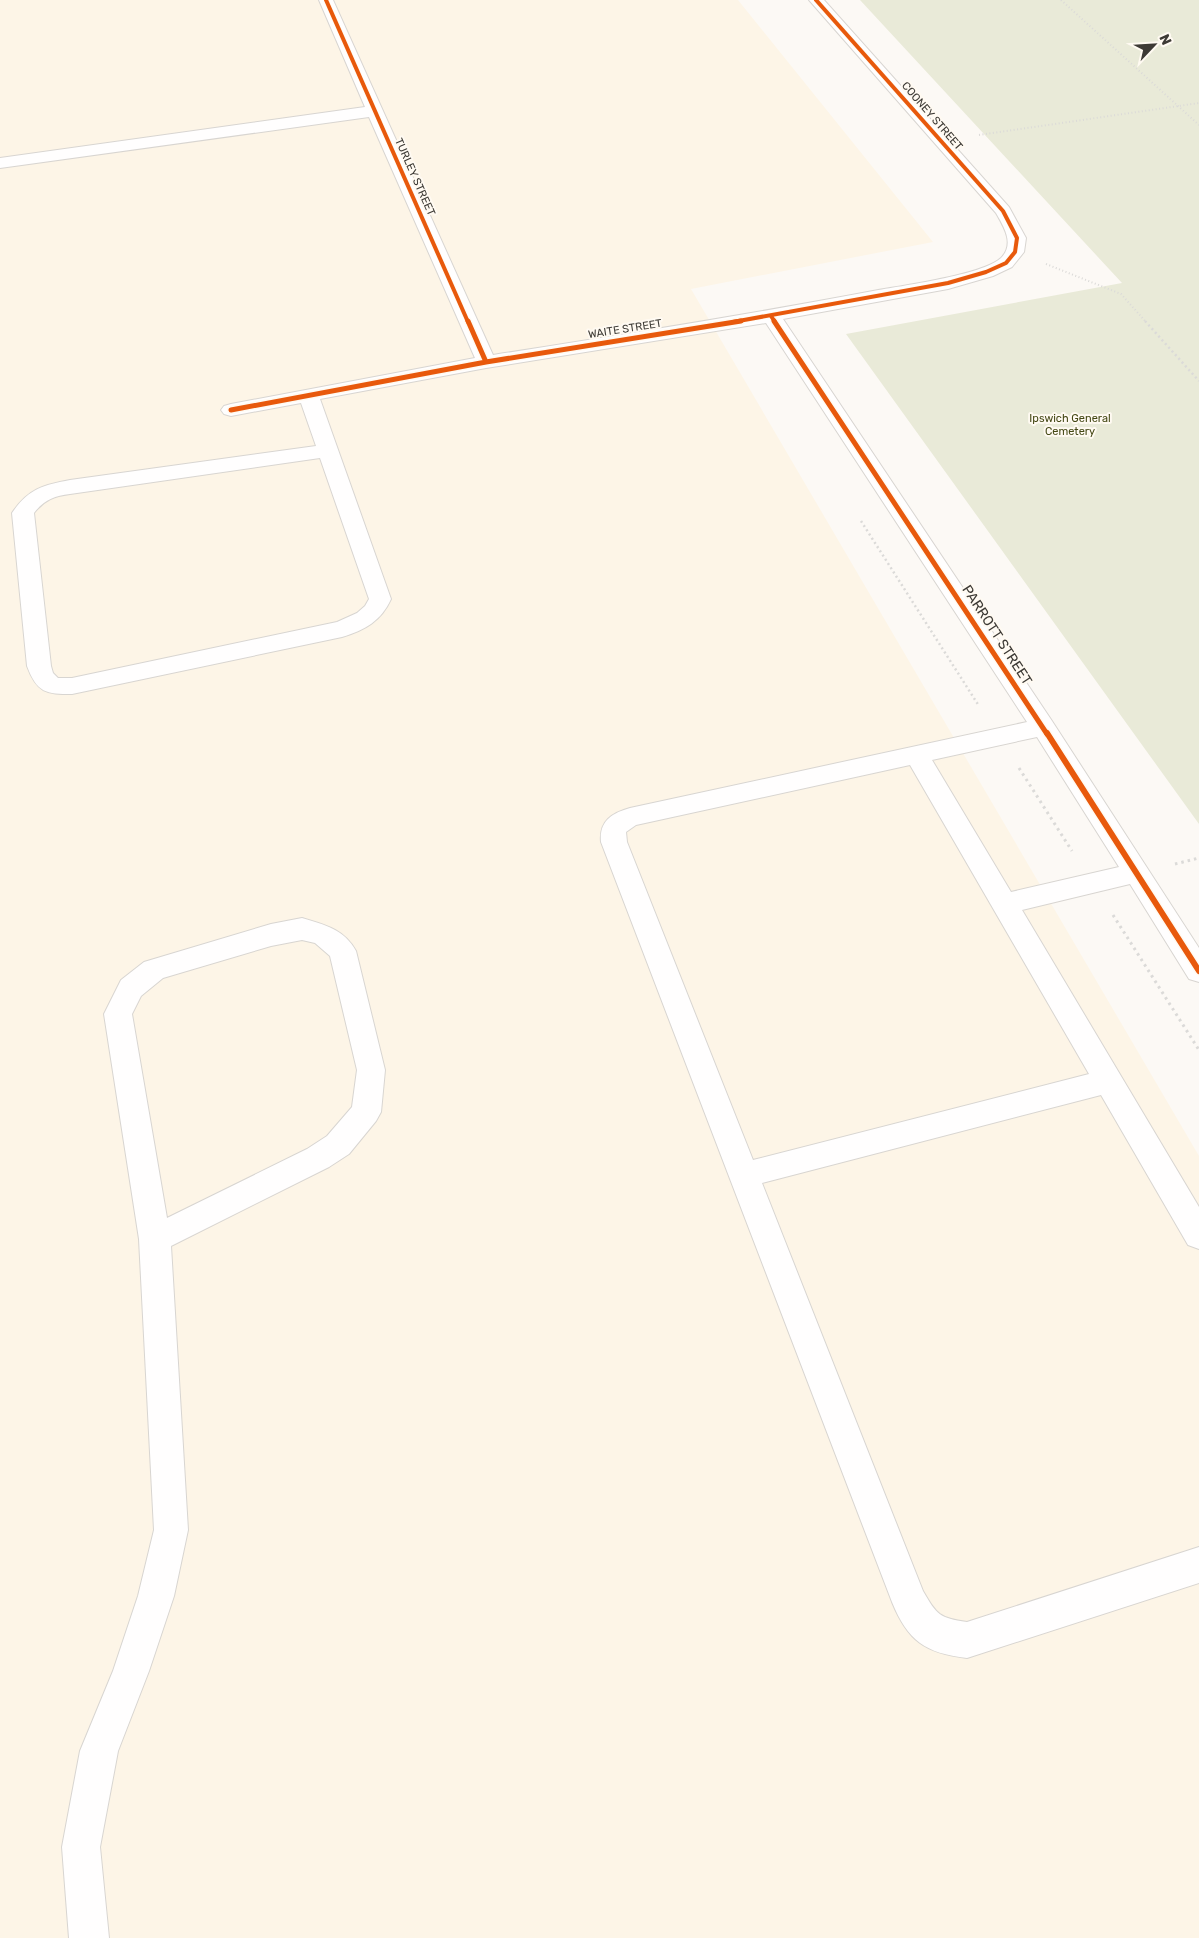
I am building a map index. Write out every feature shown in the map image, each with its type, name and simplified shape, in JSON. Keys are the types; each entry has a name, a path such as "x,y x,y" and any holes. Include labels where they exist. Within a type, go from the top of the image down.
{"street":[{"name":"TURLEY STREET","path":"326,0 486,362"},
{"name":"COONEY STREET","path":"816,0 1003,211 1012,226 1016,238 1015,252"},
{"path":"0,163 375,111"},
{"name":"WAITE STREET","path":"231,410 486,362 771,316 948,283 986,272 1006,263 1015,252"},
{"name":"PARROTT STREET","path":"771,316 1043,727 1135,874 1199,971"},
{"path":"308,395 380,598 376,611 363,621 342,629 72,686 52,686 43,677 39,666 23,513 32,500 48,491 70,487 327,450"},
{"path":"1043,727 630,817 618,823 612,831 614,842 910,1602 921,1622 940,1637 967,1640 1199,1565"},
{"path":"916,754 1199,1235"},
{"path":"1004,904 1135,874"},
{"path":"89,1938 81,1847 99,1751 131,1671 156,1596 171,1530 156,1239 118,1014 131,988 154,970 271,935 302,929 324,935 342,951 371,1070 366,1112 338,1145 318,1158 156,1239"},
{"path":"744,1175 1108,1081"}],"path":[{"path":"1061,0 1199,125"},
{"path":"940,141 1199,103"},
{"path":"1015,252 1121,294 1199,381"},
{"path":"859,518 1199,1050"}],"shaded area":[{"path":"0,0 738,0 933,242 691,289 1199,1156 1199,1938 0,1938"}],"green space":[{"name":"Ipswich General Cemetery","path":"860,0 1199,0 1199,824 846,334 1122,283"}],"cycle path":[{"path":"326,0 486,362"},
{"path":"231,410 486,362 771,316 948,283 986,272 1006,263 1015,252 1017,238 1003,211 816,0"},
{"path":"771,316 1043,727 1199,971"}]}
